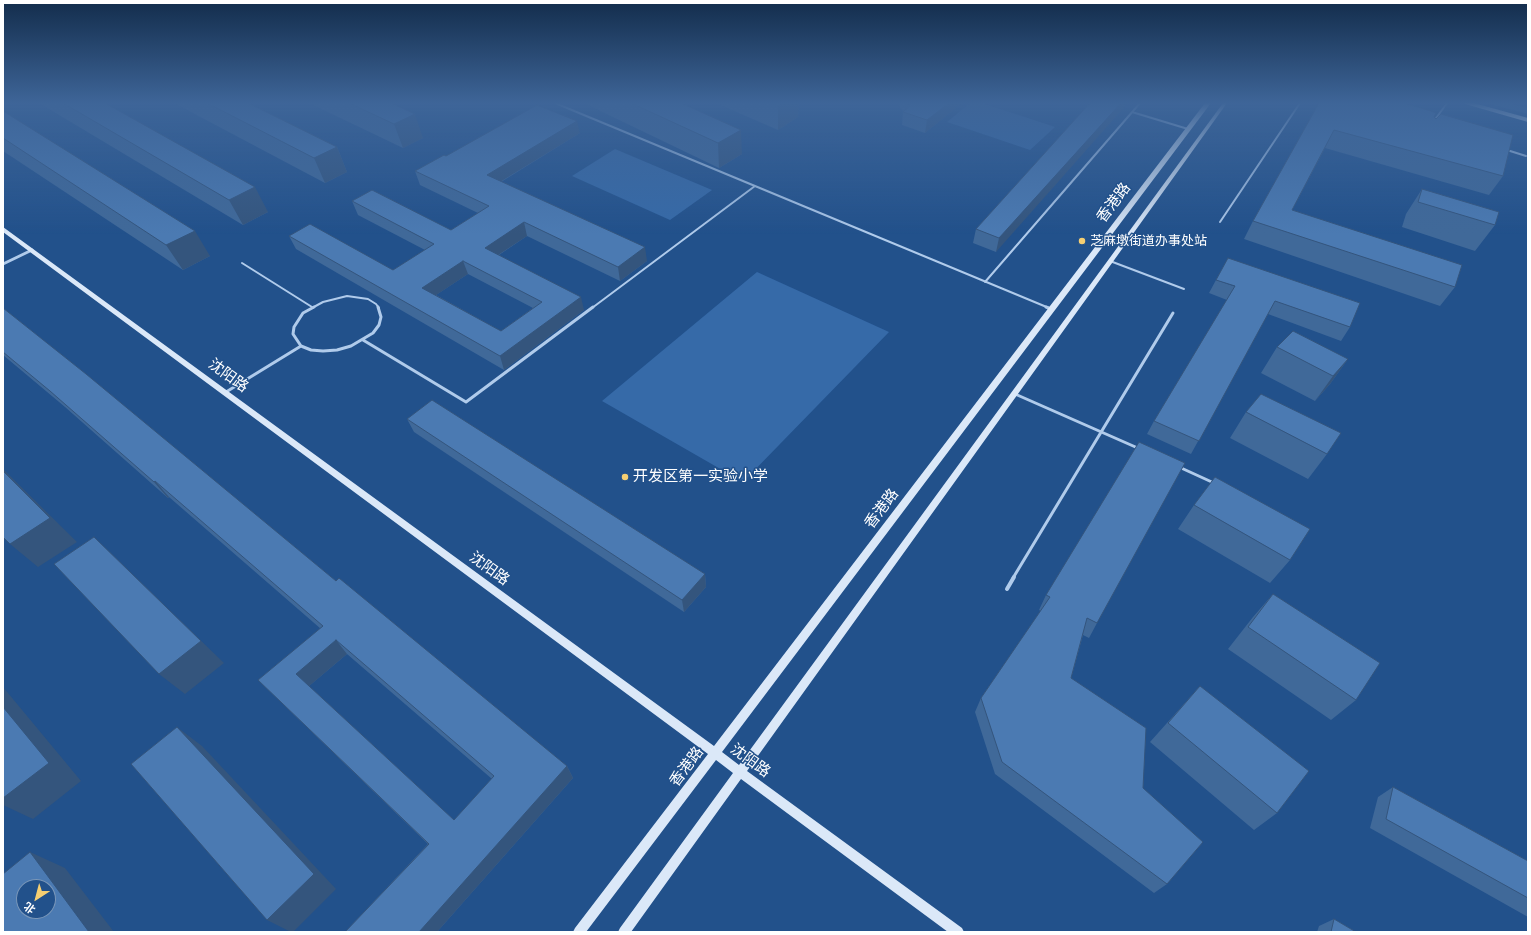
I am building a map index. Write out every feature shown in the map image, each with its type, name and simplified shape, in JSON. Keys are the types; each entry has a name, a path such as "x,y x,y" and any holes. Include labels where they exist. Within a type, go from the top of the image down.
{"main road":[{"name":"香港路","path":"579,932 1175,147"},
{"name":"香港路","path":"624,932 1193,147"},
{"name":"沈阳路","path":"3,229 958,932"}],"street":[{"path":"3,264 32,250"}],"lane":[{"path":"660,147 1052,309"},
{"path":"985,282 1102,147"},
{"path":"1220,222 1271,147"},
{"path":"1505,150 1526,156"},
{"path":"363,340 466,402 755,186"},
{"path":"1110,261 1184,289"},
{"path":"242,263 312,307"},
{"path":"347,296 359,296 376,304 380,310 381,317 376,329 363,340 351,346 337,350 311,350 301,346 293,334 294,327 303,313 312,307 323,302 347,296"},
{"path":"1007,589 1173,313"},
{"path":"226,392 301,346"},
{"path":"1014,393 1146,453"},
{"path":"1174,465 1216,484"}],"shaded area":[{"path":"1020,147 1034,147 1030,150"},
{"path":"615,149 712,190 670,220 572,176"},
{"path":"757,272 889,332 743,482 602,401"}],"building":[{"path":"16,147 60,147 195,231 166,245"},
{"path":"138,147 183,147 255,187 229,200"},
{"path":"292,147 337,147 314,158"},
{"path":"463,147 534,147 487,175 645,247 618,267 524,222 485,248 581,297 500,356 289,236 310,224 393,270 434,244 352,201 372,190 451,230 489,206 415,171 444,155 446,156","holes":["463,261 542,302 501,331 422,288"]},
{"path":"1051,147 1082,147 999,238 976,229"},
{"path":"1295,147 1325,147 1292,210 1462,265 1455,287 1253,221"},
{"path":"1395,147 1510,147 1503,176"},
{"path":"1422,189 1499,212 1495,225 1418,202"},
{"path":"1228,258 1360,303 1350,327 1275,301 1199,441 1154,421 1235,286 1216,280"},
{"path":"3,308 86,374 336,581 339,578 567,766 419,932 345,932 429,844 258,680 323,626 3,352","holes":["336,640 494,776 454,820 296,674"]},
{"path":"1293,331 1348,359 1333,376 1277,347"},
{"path":"1261,394 1341,433 1327,454 1246,412"},
{"path":"432,400 705,574 682,600 407,419"},
{"path":"1139,442 1185,463 1097,623 1087,618 1071,678 1146,728 1143,788 1203,842 1167,884 1002,762 981,698 1050,597 1046,595"},
{"path":"3,471 50,518 10,544 3,537"},
{"path":"1215,477 1310,529 1290,560 1194,505"},
{"path":"94,537 201,641 159,674 54,564"},
{"path":"1273,594 1380,663 1356,700 1248,627"},
{"path":"1200,686 1309,771 1277,813 1168,723"},
{"path":"3,707 49,763 3,798"},
{"path":"177,727 314,874 267,920 131,764"},
{"path":"1393,787 1528,861 1528,898 1386,819"},
{"path":"30,852 50,879 16,879 16,919 56,919 56,887 89,932 3,932 3,874"},
{"path":"1334,919 1356,932 1331,932"}],"place":[{"name":"芝麻墩街道办事处站","path":"1082,241"},
{"name":"开发区第一实验小学","path":"625,477"}]}
